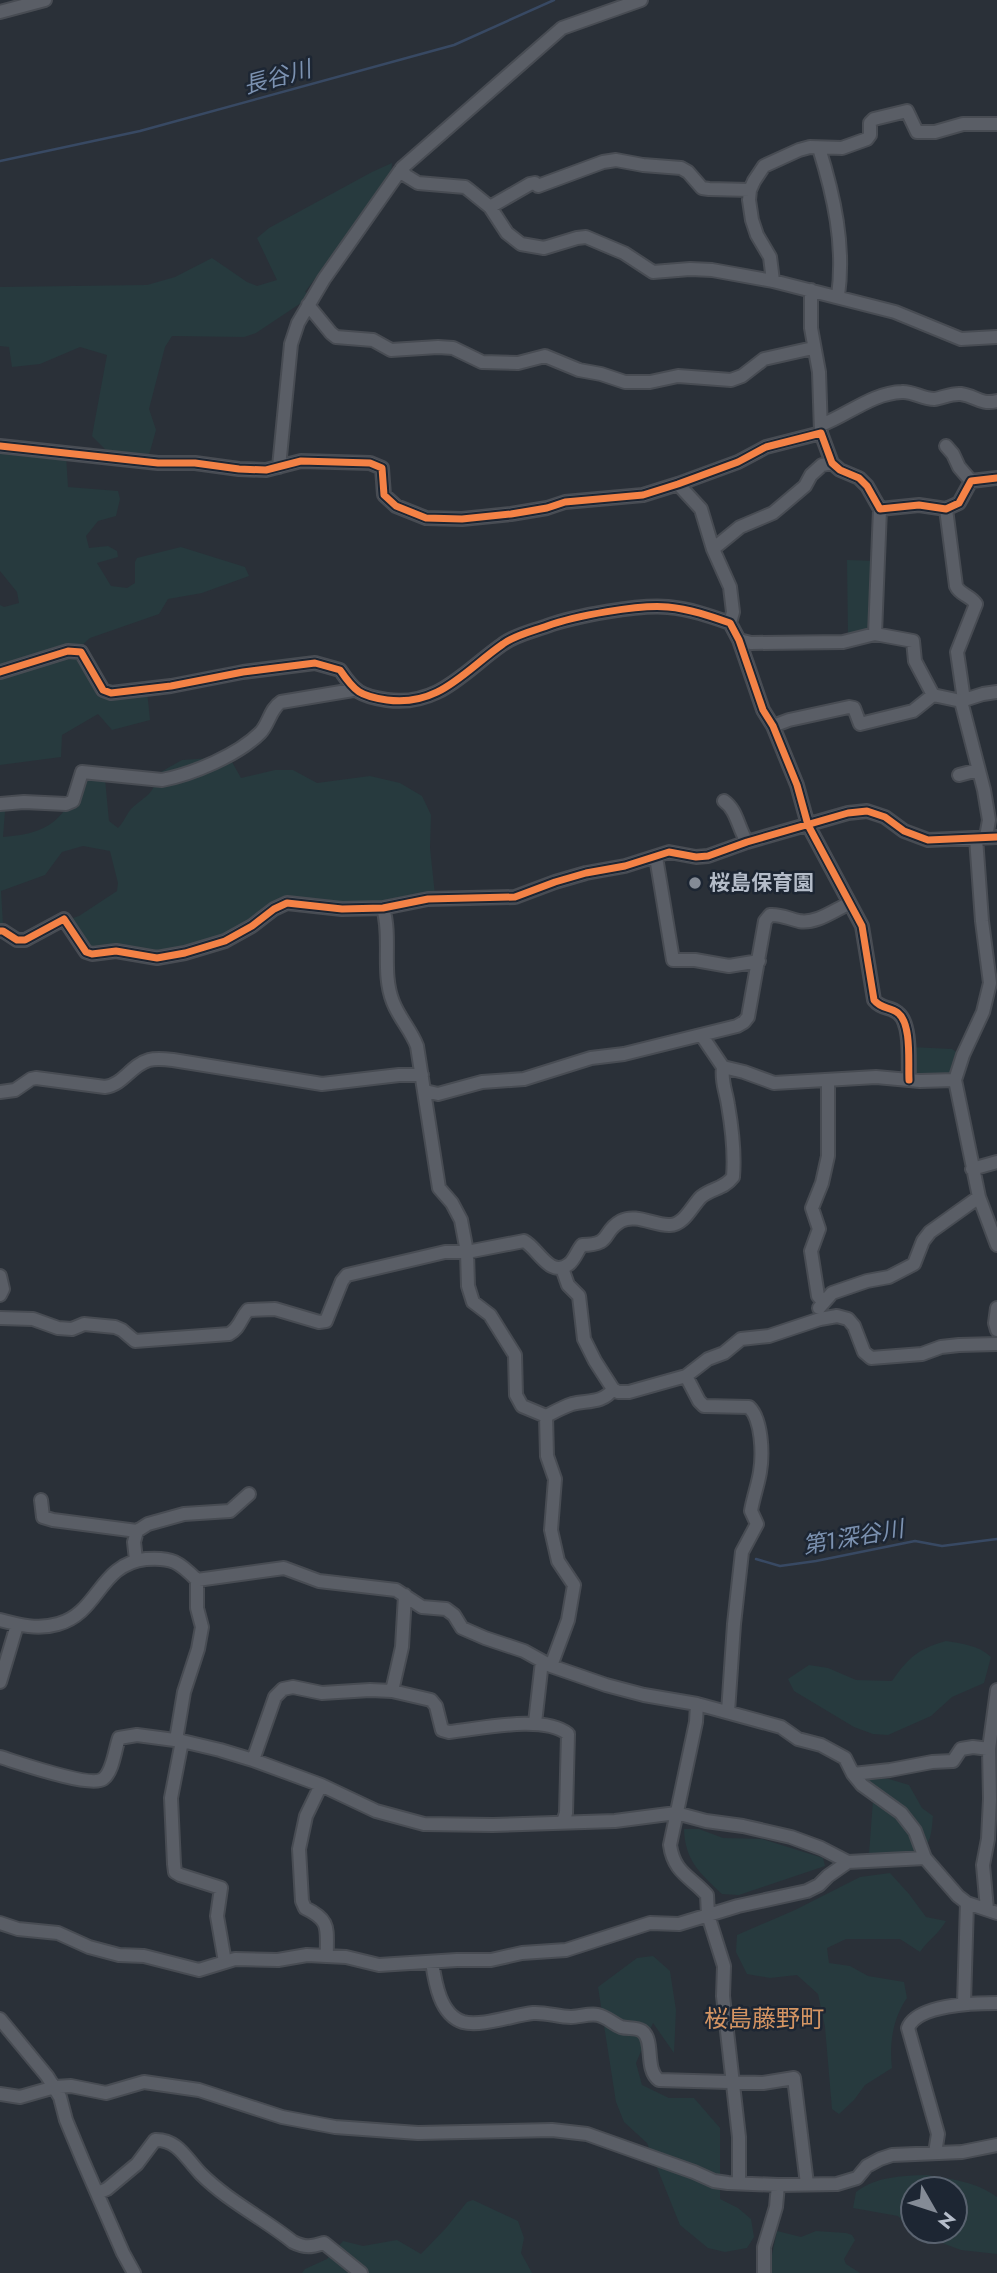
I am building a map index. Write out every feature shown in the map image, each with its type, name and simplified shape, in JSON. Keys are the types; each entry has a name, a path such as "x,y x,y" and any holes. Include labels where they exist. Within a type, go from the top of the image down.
{"street":[{"path":"0,12 45,0"},
{"path":"279,467 291,344 298,323 324,279 402,168 562,28 641,0"},
{"path":"773,282 770,257 752,220 750,190 764,166 799,150 842,148 867,139 870,135 870,123 874,119 907,111 917,132 935,132 963,124 997,124"},
{"path":"818,148 836,211 841,275 838,296"},
{"path":"490,207 530,184 535,183 538,186 603,162 616,160 681,168 702,188 750,190"},
{"path":"402,168 405,175 418,183 465,187 490,207 507,233 521,244 544,248 586,237 624,253 653,272 712,270 838,296 895,312 961,339 997,337"},
{"path":"811,290 811,328 819,372 821,429 832,463 840,470 859,478 867,486 880,509 876,634"},
{"path":"308,305 336,337 373,340 391,350 438,346 453,348 482,362 519,363 545,356 579,370 625,382 650,382 678,376 731,380 742,376 764,359 813,348"},
{"path":"0,446 158,463 195,463 266,470 301,461 370,463 382,468 384,495 388,500 396,506 434,520 511,514 565,502 643,495 737,462 766,447 821,429 873,398 902,392 938,399 950,394 961,394 984,403 997,401"},
{"path":"951,447 959,467 971,481"},
{"path":"713,550 740,527 773,513 806,486 811,475 822,465 832,463"},
{"path":"971,481 997,478"},
{"path":"880,509 919,505 946,509 959,503 971,481"},
{"path":"678,484 701,509 713,550 730,587 733,612 730,623"},
{"path":"946,509 956,586 959,592 976,604 957,652 962,700 989,820 982,921 993,983 955,1080 972,1169 997,1245"},
{"path":"0,672 68,651 81,652 103,690 111,693 315,663 340,670 353,690 366,697 402,702 418,700 462,677 505,642 570,618 665,606 701,613 730,623 739,639 763,710 773,726 797,785 808,825 862,926 874,1000 880,1007 896,1010 904,1019 908,1041 909,1080"},
{"path":"739,639 751,643 843,642 876,634 913,641 915,661 933,695"},
{"path":"0,804 72,802 82,772 162,780 172,778 209,765 252,740 262,732 276,705 281,702 353,690"},
{"path":"773,726 799,717 849,707 854,708 860,724 913,711 933,695 962,700 997,692"},
{"path":"959,775 978,770"},
{"path":"724,801 732,806 747,842"},
{"path":"0,931 17,940 25,940 64,919 86,952 92,954 116,951 157,958 225,941 287,903 342,909 383,908 429,899 514,897 586,873 625,866 669,852 696,857 708,856 848,813 867,811 885,817 904,831 928,840 986,838"},
{"path":"656,857 673,960 695,960 729,966 759,961"},
{"path":"425,1091 439,1094 482,1082 524,1079 591,1058 624,1054 744,1023 748,1017 765,921 770,915 778,914 800,921 812,921 848,904"},
{"path":"383,908 386,919 387,974 393,1002 412,1032 417,1046 439,1188 452,1203 461,1220 467,1252 468,1286 473,1302 490,1315 515,1355 516,1395 522,1406 545,1419"},
{"path":"0,1318 33,1319 58,1328 72,1329 84,1324 115,1327 122,1329 135,1341 229,1334 238,1329 248,1310 275,1309 319,1322 326,1321 347,1275 444,1252 467,1252 524,1241 530,1244 544,1262 562,1268 572,1262 582,1245 597,1245 603,1242 620,1221 628,1218 668,1226 678,1224 702,1196 728,1183 733,1177 728,1103 721,1080 723,1068 702,1035"},
{"path":"0,1092 15,1090 36,1078 115,1086 135,1066 151,1059 173,1059 322,1084 422,1076"},
{"path":"723,1068 774,1083 876,1077 955,1080"},
{"path":"823,1302 818,1296 811,1251 819,1229 812,1208 822,1183 828,1156 828,1080"},
{"path":"972,1169 997,1162"},
{"path":"820,1319 819,1309 832,1293 889,1277 914,1264 923,1241 930,1232 979,1196"},
{"path":"562,1268 568,1285 579,1296 584,1339 612,1389 618,1392 629,1392 686,1376 708,1359 724,1353 741,1339 769,1336 837,1316 848,1319 854,1326 864,1352 871,1358 922,1354 959,1345 997,1344"},
{"path":"0,1276 3,1289 0,1295"},
{"path":"996,1325 997,1308"},
{"path":"686,1376 704,1406 743,1405 749,1407 757,1416 760,1472 751,1511 757,1524 742,1552 728,1712"},
{"path":"545,1419 573,1404 594,1402 610,1394 612,1389"},
{"path":"535,1723 547,1663 568,1620 574,1585 558,1561 551,1530 555,1479 547,1456 545,1419"},
{"path":"41,1500 43,1517 137,1531 148,1524 184,1514 230,1511 248,1494"},
{"path":"136,1560 134,1542 137,1531"},
{"path":"0,1620 40,1628 61,1624 83,1611 123,1564 136,1560 166,1558 181,1564 197,1580 197,1608 202,1628 184,1692 171,1798 175,1872 222,1888 218,1916 225,1962"},
{"path":"197,1580 284,1568 319,1581 396,1590 422,1607 446,1609 454,1615 462,1628 485,1639 524,1651 547,1663 606,1685 697,1704 781,1727 798,1739 821,1745 845,1758 862,1785 901,1813 915,1831 925,1858 958,1896 967,1903 992,1911 984,1865 994,1799 989,1749 995,1731 997,1690"},
{"path":"392,1691 402,1647 405,1595"},
{"path":"0,1682 17,1625"},
{"path":"253,1760 275,1697 283,1689 293,1687 322,1693 392,1691 431,1700 436,1706 442,1730 449,1732 535,1723 562,1729 568,1734 566,1813 563,1822"},
{"path":"697,1704 696,1723 670,1845 672,1859 679,1871 707,1895 708,1915 724,1966 723,1996 739,2137 739,2182"},
{"path":"0,1757 73,1779 95,1782 102,1780 107,1774 119,1738 137,1735 179,1740 253,1760 321,1785 376,1811 424,1824 615,1821 676,1813 791,1837 848,1862 925,1858"},
{"path":"853,1774 953,1761 961,1749 989,1749"},
{"path":"321,1785 306,1816 299,1849 302,1901 305,1908 320,1916 325,1923 327,1956"},
{"path":"0,1923 19,1929 58,1933 89,1947 118,1955 144,1956 199,1970 236,1959 278,1960 307,1955 346,1957 379,1965 457,1959 491,1960 522,1953 566,1950 650,1923 679,1924 738,1906 807,1891 848,1862"},
{"path":"964,2003 967,1903"},
{"path":"432,1962 435,1986 453,2015 462,2021 475,2022 536,2013 571,2017 596,2014 624,2028 643,2032 652,2070 659,2080 763,2083 794,2078 807,2184"},
{"path":"935,2153 938,2134 908,2028 909,2023 920,2014 964,2003 997,2003"},
{"path":"0,2019 55,2087 66,2120 134,2273"},
{"path":"0,2094 20,2097 55,2087 71,2086 106,2093 144,2082 164,2084 220,2096 282,2117 363,2130 464,2133 551,2130 587,2134 714,2181 778,2185 837,2183 857,2178 867,2166 892,2155 962,2152 997,2144"},
{"path":"98,2193 107,2189 137,2164 155,2140 163,2140 181,2150 214,2186 293,2242 312,2248 324,2244 361,2273"},
{"path":"764,2273 764,2247 776,2207 778,2185"}],"green space":[{"path":"392,163 391,177 305,292 313,295 256,333 244,337 172,336 165,347 149,409 156,430 149,455 108,452 92,436 107,355 80,347 40,364 12,367 9,347 0,346 0,287 147,285 175,277 212,258 257,286 277,280 257,238 269,228"},
{"path":"0,451 66,455 68,487 118,491 120,499 116,516 98,521 86,536 89,548 108,546 117,551 118,557 97,563 111,586 127,588 135,583 137,558 181,547 245,567 249,576 202,593 168,599 159,614 90,638 79,648 103,695 112,700 147,691 150,720 112,730 98,714 62,735 61,757 0,765 0,605 4,607 19,603 17,592 0,571"},
{"path":"847,560 876,561 873,632 848,637"},
{"path":"226,757 241,778 275,770 293,770 317,783 370,776 400,783 422,796 431,815 430,848 435,895 374,904 342,905 289,898 219,939 157,954 118,946 90,948 70,919 117,891 118,883 110,851 83,846 62,852 45,875 1,891 3,925 0,926 0,810 5,811 3,837 35,832 46,827 63,812 87,776 105,779 109,821 118,828 131,809 151,791 159,773 182,760"},
{"path":"911,1047 952,1049 959,1054 953,1075 913,1077"},
{"path":"946,1641 976,1647 991,1657 984,1683 952,1697 931,1716 888,1735 873,1734 854,1727 794,1691 788,1679 809,1665 828,1668 856,1680 892,1681 915,1655"},
{"path":"857,1776 889,1779 909,1785 922,1808 933,1816 930,1838 923,1848 900,1856 882,1857 869,1854 873,1800"},
{"path":"684,1829 699,1829 723,1838 762,1839 823,1858 825,1866 739,1895 722,1894 695,1866 687,1850"},
{"path":"890,1873 926,1917 946,1921 920,1952 900,1939 846,1939 827,1948 829,1963 850,1966 868,1976 904,1982 907,1998 893,2031 892,2068 865,2085 839,2114 832,2109 825,2027 818,1994 797,1975 770,1978 747,1974 736,1952 737,1935 795,1910 860,1877"},
{"path":"653,1956 670,1971 676,2010 674,2053 653,2023 636,2063 642,2085 669,2098 694,2098 720,2128 720,2199 738,2208 751,2219 754,2237 747,2248 725,2252 708,2248 680,2225 647,2143 624,2122 616,2102 598,1987 637,1958"},
{"path":"899,2177 899,2217 853,2208 856,2192 872,2183"},
{"path":"969,2184 997,2197 997,2254 961,2250 948,2245 969,2245"},
{"path":"473,2200 518,2221 524,2238 521,2253 532,2273 302,2273 327,2259 343,2241 363,2246 397,2240 421,2254 467,2202"},
{"path":"777,2231 801,2237 816,2231 852,2235 855,2240 844,2259 846,2264 860,2273 768,2273"}],"waterway":[{"name":"長谷川","path":"0,161 140,131 454,45 554,0"},
{"name":"第1深谷川","path":"756,1559 780,1566 915,1541 942,1546 997,1539"}],"cycle path":[{"path":"0,446 239,469 266,470 301,461 370,463 382,468 384,495 396,506 426,518 462,519 511,514 565,502 643,495 738,462 766,447 821,433 832,463 840,470 859,478 867,486 880,509 919,505 946,509 959,503 971,481 997,478"},
{"path":"0,672 68,651 81,652 103,690 111,693 315,663 340,670 354,688 364,695 405,701 422,698 450,685 513,638 573,618 656,607 692,611 730,623 739,640 763,710 773,726 797,785 808,825 862,926 874,1000 892,1009 902,1018 908,1044 909,1080"},
{"path":"0,931 17,940 25,940 64,919 86,952 92,954 116,951 157,958 225,941 287,903 342,909 383,908 428,899 515,897 555,882 625,866 669,852 696,857 708,856 848,813 867,811 885,817 904,831 928,840 997,837"}],"place":[{"name":"桜島保育園","path":"695,883"}],"district":[{"name":"桜島藤野町","path":"764,2018"}]}
